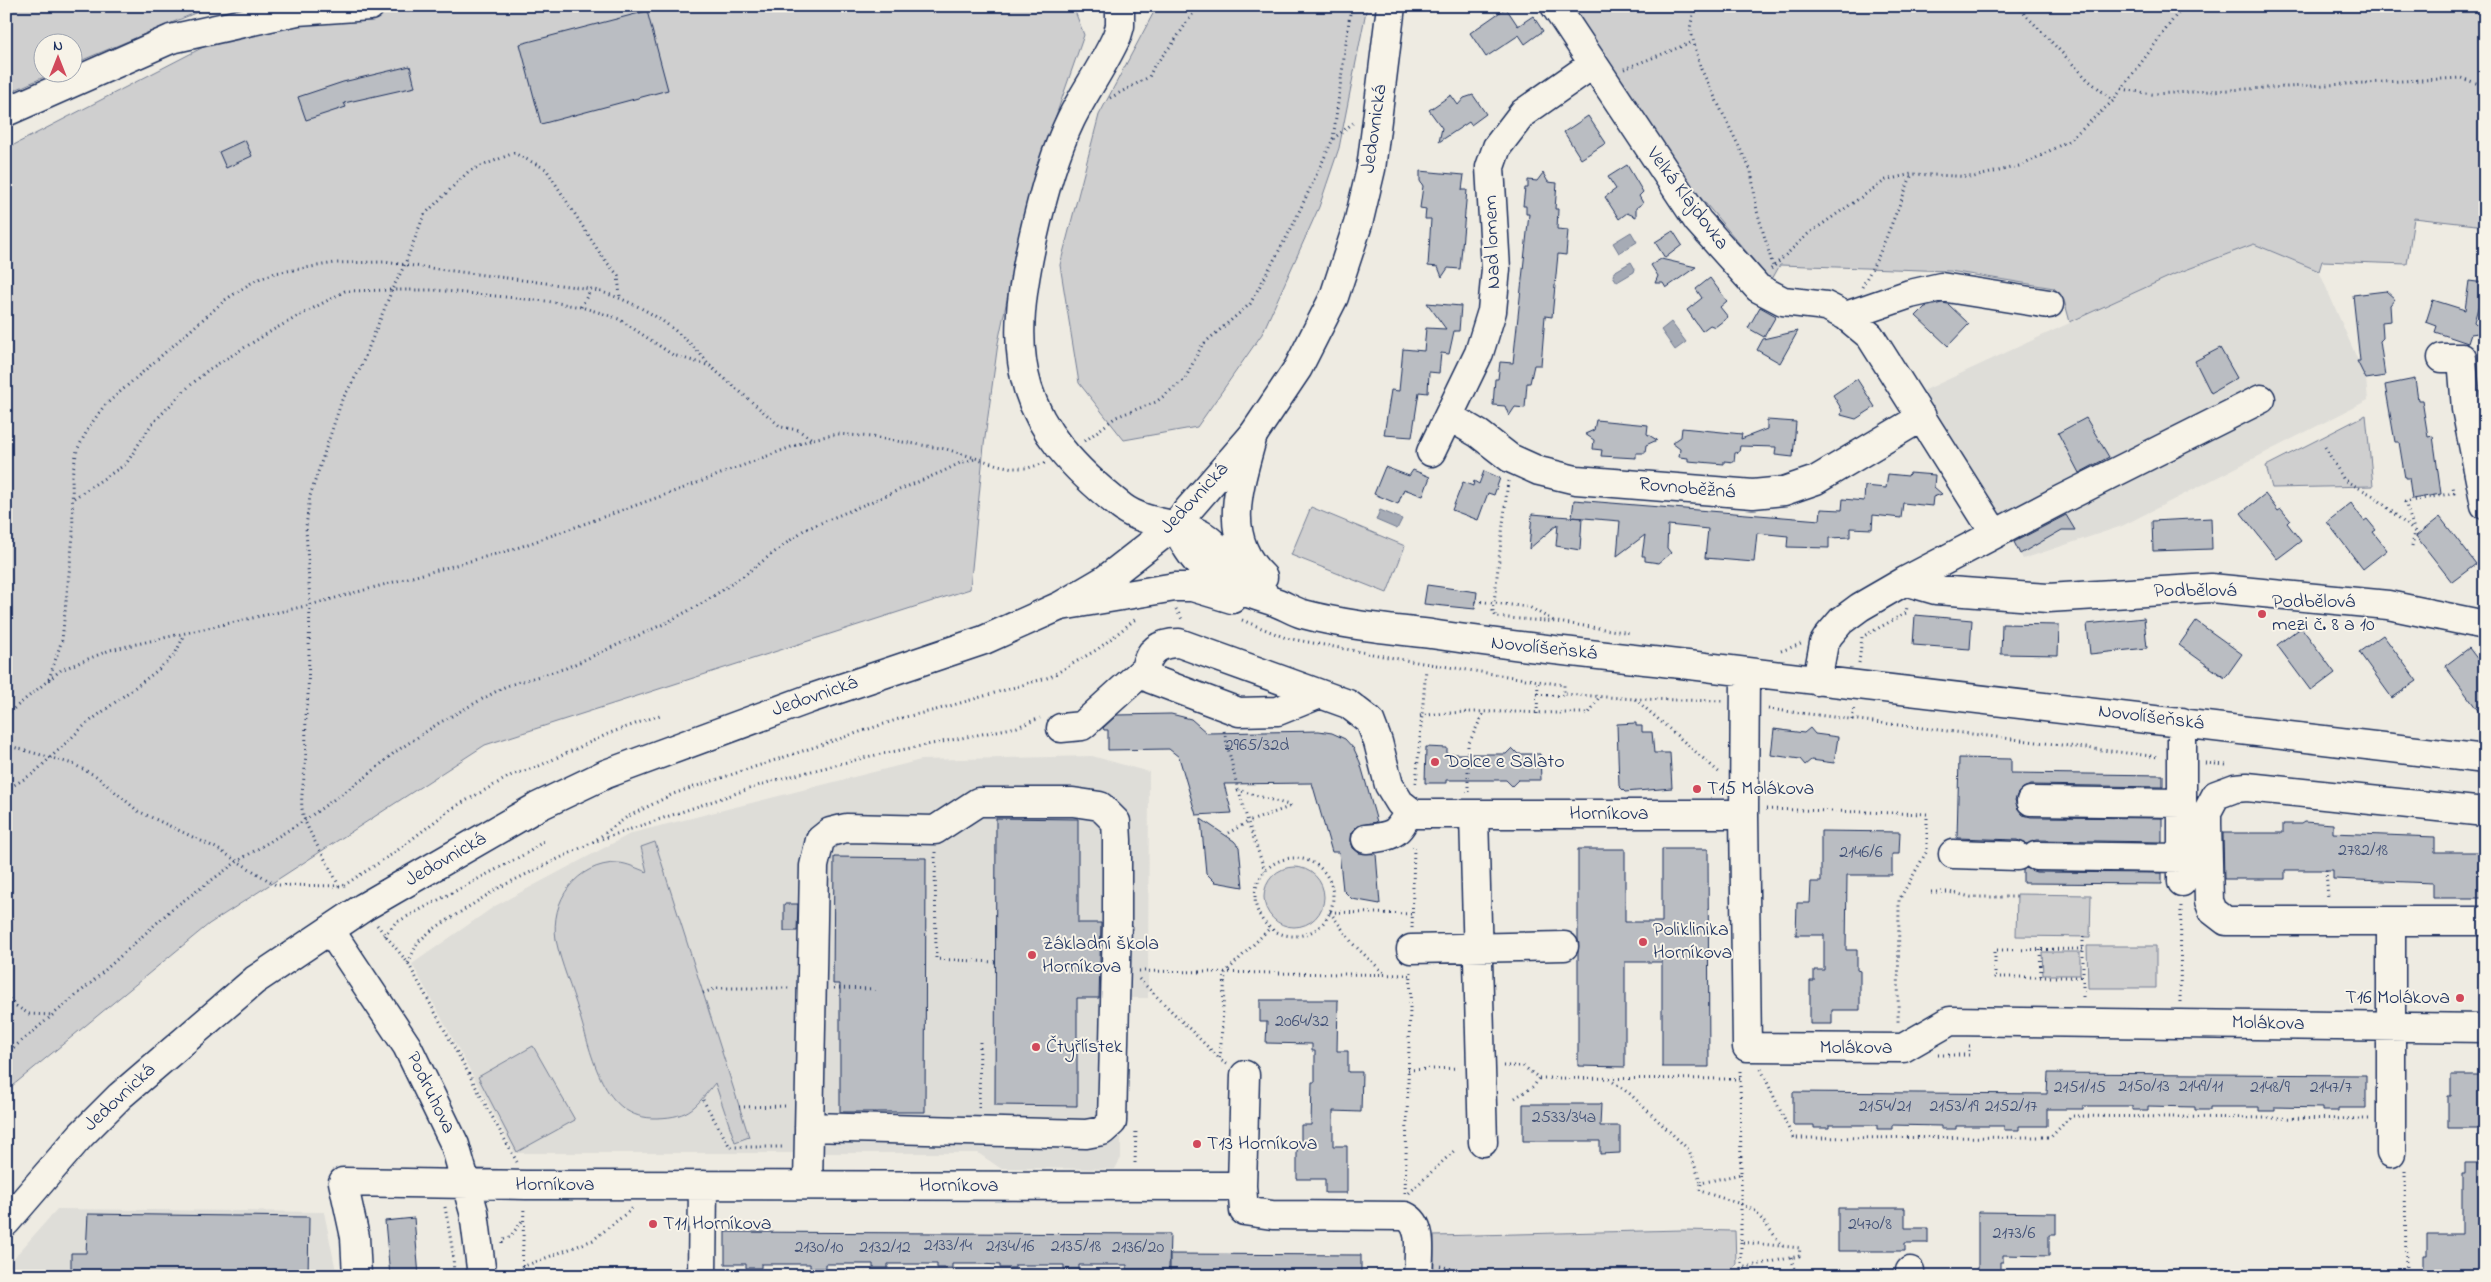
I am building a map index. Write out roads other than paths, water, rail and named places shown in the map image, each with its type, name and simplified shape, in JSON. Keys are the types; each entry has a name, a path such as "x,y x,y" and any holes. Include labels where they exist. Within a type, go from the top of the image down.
{"street":[{"path":"6,112 170,39 297,11 370,6"},
{"path":"1120,6 1120,26 1117,36 1070,120 1040,207 1028,264 1020,317 1019,352 1031,400 1047,430 1067,456 1110,496 1136,516 1175,525"},
{"name":"Jedovnická","path":"6,1222 81,1135 120,1096 255,980 364,907 538,807 606,774 799,702 984,640 1060,606 1106,579 1175,525 1253,435 1298,368 1334,297 1355,233 1371,169 1392,6"},
{"name":"Velká Klajdovka","path":"1555,6 1698,221 1758,288 1783,301 1826,306 1846,316 1870,336 1995,534"},
{"name":"Nad lomem","path":"1431,452 1450,417 1487,332 1495,293 1496,269 1490,167 1497,147 1523,113 1597,71"},
{"path":"1846,316 1910,294 1941,287 2049,304"},
{"path":"2442,358 2462,358 2466,409 2485,505"},
{"path":"1817,681 1824,643 1835,628 1850,614 1912,584 1995,534 2261,398"},
{"name":"Rovnoběžná","path":"1450,417 1480,434 1510,458 1539,471 1576,480 1753,494 1784,491 1816,480 1922,417"},
{"path":"1253,435 1236,501 1237,525 1243,550 1255,570 1299,613"},
{"name":"Novolíšeňská","path":"1175,525 1186,548 1200,567 1222,582 1247,594 1274,601 1299,613 1363,625 1495,643 1817,681 1856,668 2182,722 2485,759"},
{"name":"Podbělová","path":"1912,584 1964,592 2048,598 2211,588 2388,606 2485,625"},
{"path":"1060,606 1183,587 1209,592 1243,603 1299,613"},
{"path":"1052,723 1082,726 1145,669 1147,658 1156,648 1165,643 1179,643 1217,654 1348,704 1370,721 1378,742 1389,786 1400,803 1409,810 1404,824 1396,833 1366,839"},
{"path":"1145,669 1151,679 1239,712 1278,711 1320,694"},
{"name":"Molákova","path":"1746,672 1744,814 1747,1047 1900,1041 1950,1020 2392,1025 2485,1028"},
{"path":"1952,854 2027,856 2182,870 2182,722"},
{"path":"2485,812 2247,787 2225,791 2216,795 2207,812 2208,901 2219,918 2226,921 2485,921"},
{"path":"2031,801 2182,803"},
{"path":"808,1185 809,1127 814,866 820,840 830,832 846,828 935,830 978,802 1073,802 1100,806 1116,822 1117,923 1112,1122 1102,1131 1086,1134 809,1127"},
{"name":"Horníkova","path":"1409,810 1414,814 1471,815 1744,814"},
{"path":"1471,815 1483,1142"},
{"path":"2390,1153 2391,922"},
{"name":"Podruhova","path":"330,930 407,1046 455,1145 468,1184 479,1241 482,1276"},
{"path":"1411,949 1564,946"},
{"path":"1245,1075 1229,1185 1244,1211 1272,1215 1405,1216 1411,1219 1418,1233 1418,1276"},
{"name":"Horníkova","path":"358,1276 355,1237 343,1182 526,1185 1229,1185"},
{"path":"702,1185 702,1274"}],"place":[{"name":"Podbělová mezi č. 8 a 10","path":"2262,614"},
{"name":"Dolce e Salato","path":"1435,762"},
{"name":"T15 Molákova","path":"1697,789"},
{"name":"Poliklinika Horníkova","path":"1643,942"},
{"name":"Základní škola Horníkova","path":"1032,955"},
{"name":"T16 Molákova","path":"2460,998"},
{"name":"Čtyřlístek","path":"1036,1047"},
{"name":"T13 Horníkova","path":"1197,1144"},
{"name":"T11 Horníkova","path":"653,1224"}]}
